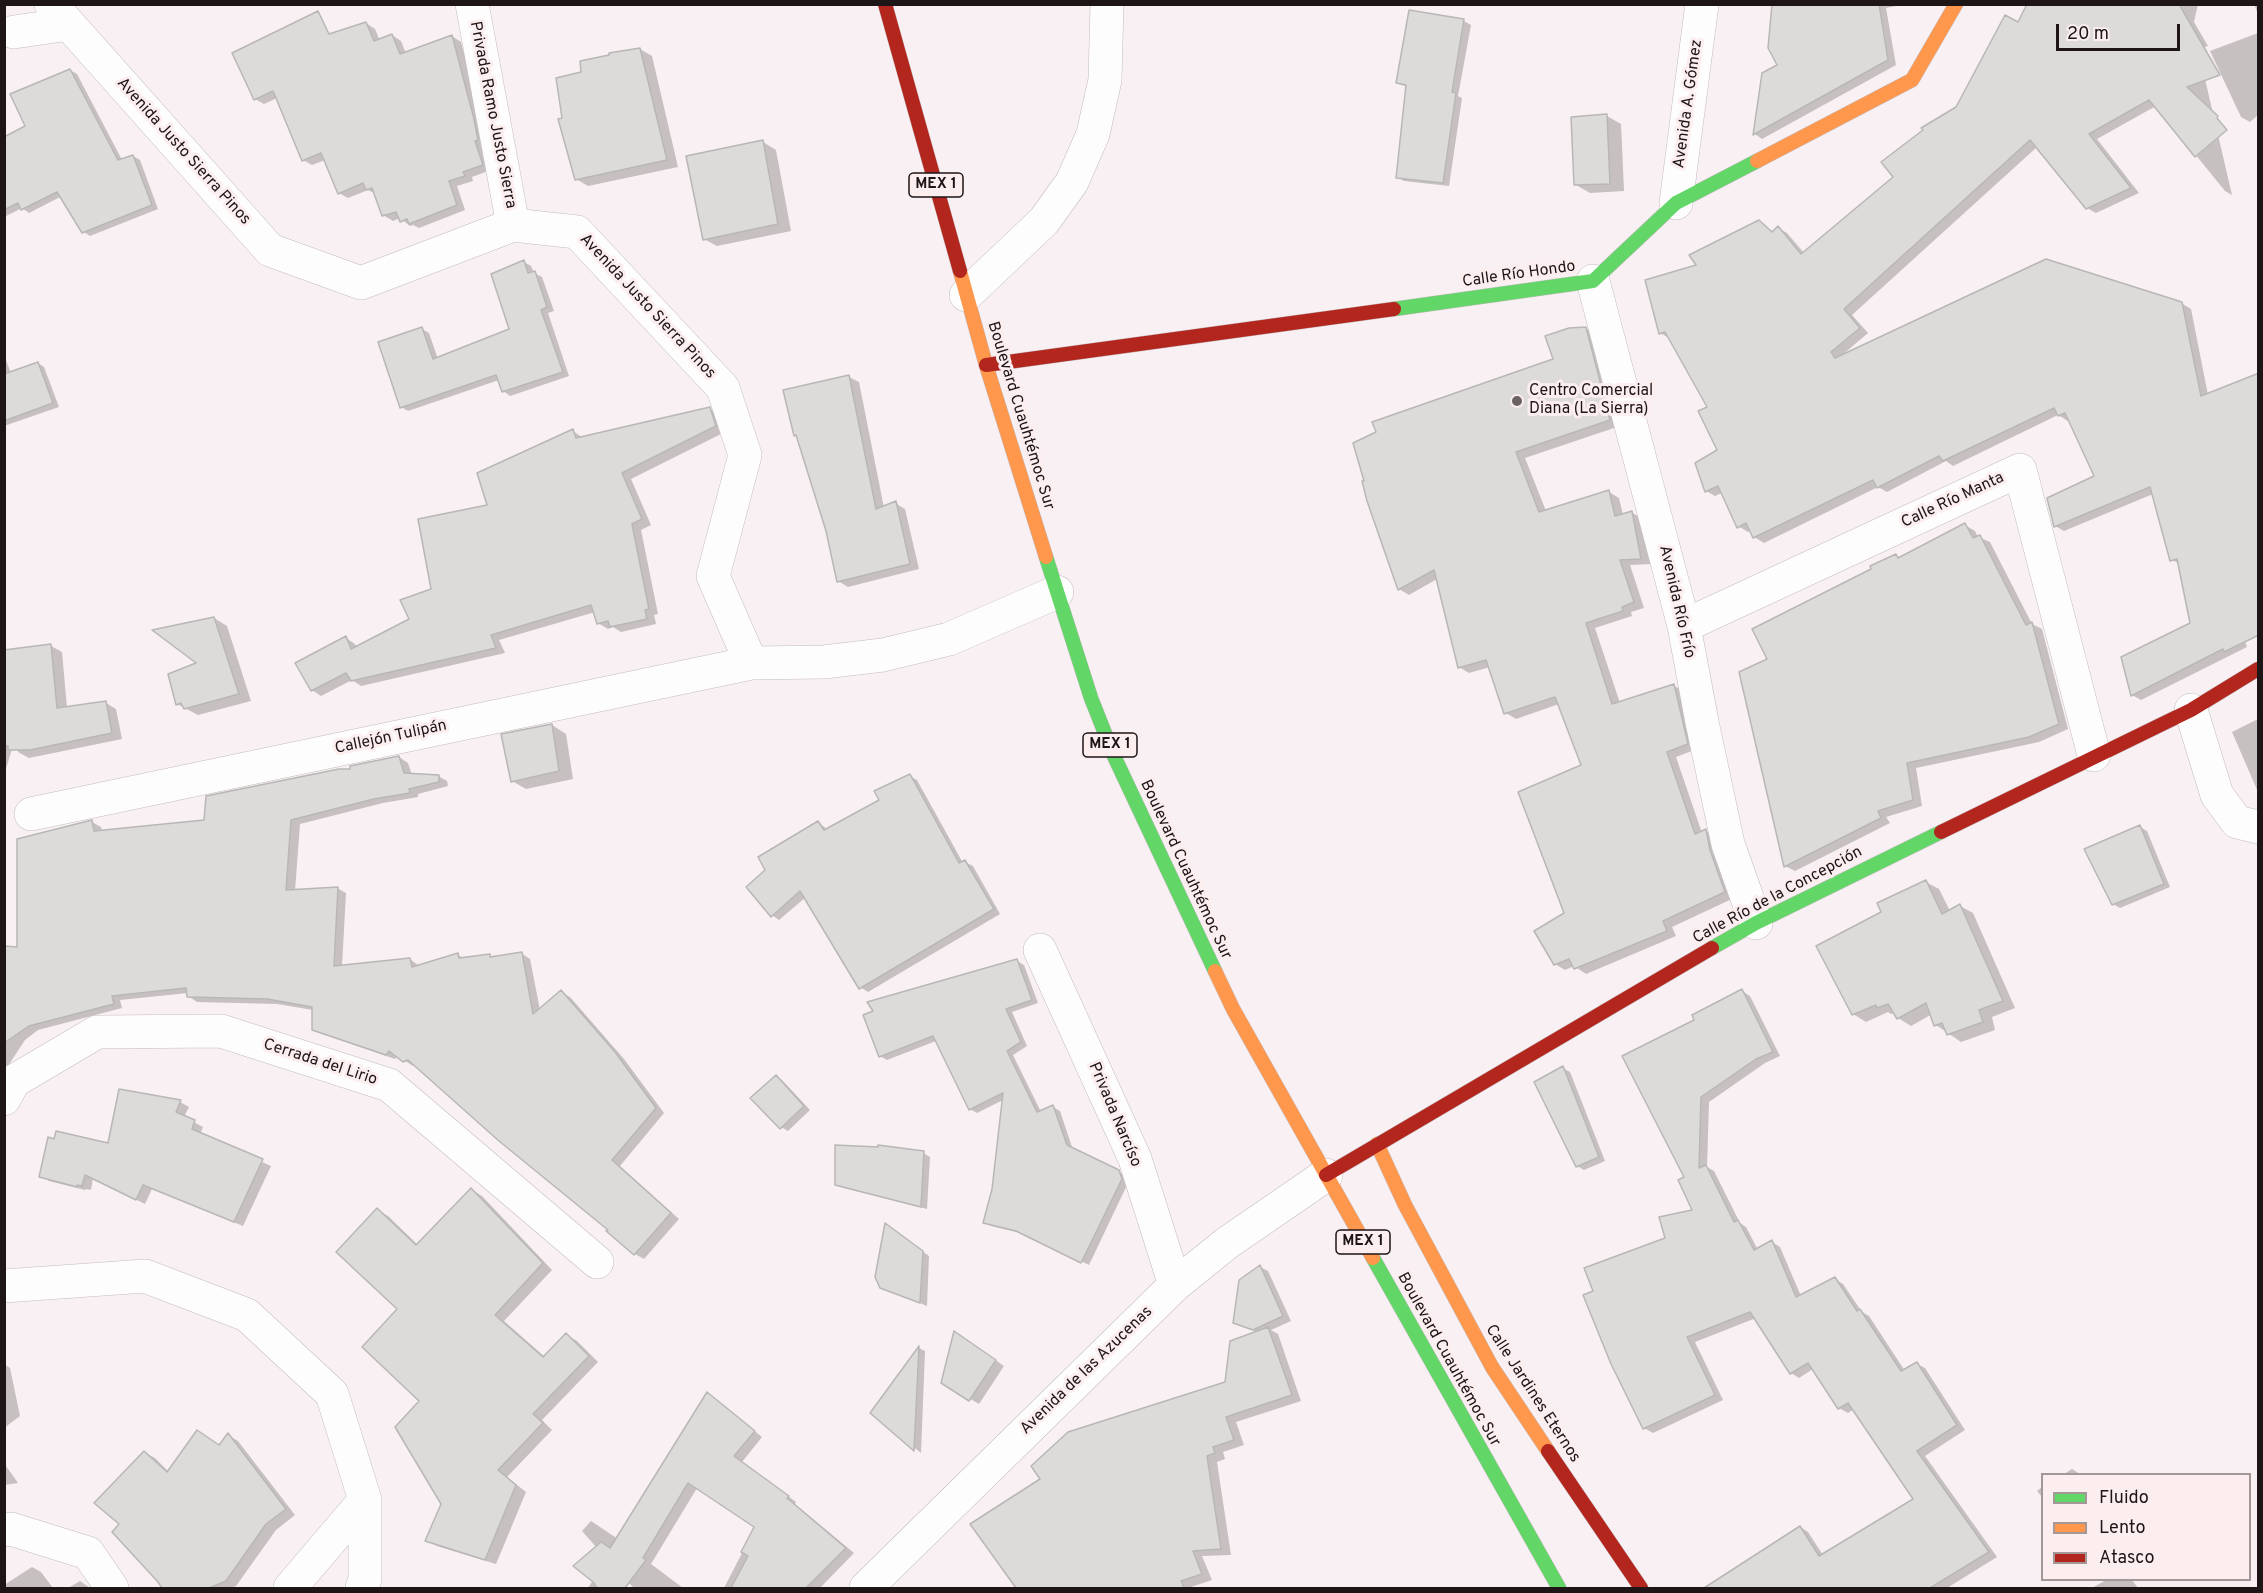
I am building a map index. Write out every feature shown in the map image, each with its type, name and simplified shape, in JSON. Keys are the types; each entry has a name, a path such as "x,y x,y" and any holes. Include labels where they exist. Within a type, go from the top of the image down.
{"street":[{"name":"Privada Ramo Justo Sierra","path":"472,4 513,225"},
{"name":"Boulevard Cuauhtémoc Sur","path":"885,4 986,365 1057,592 1114,756 1233,1009 1558,1588"},
{"path":"966,295 1044,221 1072,182 1093,134 1105,80 1107,4"},
{"name":"Avenida A. Gómez","path":"1676,203 1702,4"},
{"name":"Calle Río Hondo","path":"986,365 1593,281 1676,203 1912,80 1956,4"},
{"name":"Avenida Justo Sierra Pinos","path":"60,14 270,250 361,283 513,225 577,232 723,388 745,455 713,576 751,663"},
{"path":"14,32 60,14"},
{"name":"Avenida Río Frío","path":"1593,281 1684,626 1728,844 1756,923"},
{"name":"Calle Río Manta","path":"1684,626 2020,470 2094,755"},
{"path":"751,663 824,662 883,655 949,639 1057,592"},
{"name":"Callejón Tulipán","path":"31,814 751,663"},
{"name":"Calle Río de la Concepción","path":"1326,1175 1756,923 2094,755 2191,710 2259,669"},
{"path":"2191,710 2217,795 2237,822 2259,827"},
{"name":"Privada Narcíso","path":"1040,950 1134,1159 1175,1285"},
{"name":"Cerrada del Lirio","path":"4,1099 14,1081 97,1032 221,1030 389,1085 597,1262"},
{"name":"Calle Jardines Eternos","path":"1377,1144 1405,1205 1492,1367 1641,1588"},
{"name":"Avenida de las Azucenas","path":"866,1588 1175,1285 1227,1243 1326,1175"},
{"path":"4,1286 145,1276 247,1315 332,1394 365,1500 365,1579 362,1588"},
{"path":"290,1588 365,1500"},
{"path":"7,1531 88,1553 112,1588"}],"building":[{"path":"1772,4 1879,4 1888,60 1753,135 1762,73 1777,65 1768,48"},
{"path":"2027,4 2179,4 2220,75 2187,87 2218,116 2217,118 2227,130 2195,157 2149,100 2089,134 2131,188 2086,209 2030,140 1844,309 1860,328 1831,352 1835,358 2046,259 2182,302 2201,396 2259,373 2259,635 2224,652 2223,649 2131,696 2121,657 2190,623 2177,559 2170,561 2150,487 2054,527 2047,498 2094,476 2065,413 2058,416 2054,408 1943,461 1939,456 1877,488 1873,480 1753,538 1746,523 1737,528 1718,486 1705,492 1695,463 1717,450 1698,411 1707,407 1665,332 1659,334 1645,280 1696,265 1689,255 1759,220 1772,232 1778,226 1801,254 1893,177 1881,162 1923,130 1921,128 1956,107 2005,15 2018,22"},
{"path":"1409,10 1464,19 1452,92 1456,93 1443,183 1396,178 1406,85 1396,83"},
{"path":"318,11 329,34 366,22 374,41 392,34 400,54 452,35 474,119 478,140 475,141 483,165 463,172 465,176 449,181 457,205 409,224 407,219 400,222 396,212 382,216 372,188 366,190 363,183 338,194 321,153 302,161 273,91 254,100 232,53"},
{"path":"640,48 667,160 575,180 558,119 562,118 556,78 581,72 580,61"},
{"path":"70,69 118,160 133,155 152,205 82,233 57,192 21,210 18,203 4,210 4,137 25,126 10,94"},
{"path":"1607,114 1610,184 1574,185 1571,117"},
{"path":"763,140 778,224 703,240 686,156"},
{"path":"524,260 528,273 535,271 547,307 541,310 563,372 502,392 496,375 400,408 378,342 422,327 433,359 509,329 491,274"},
{"path":"1586,327 1610,420 1516,452 1539,512 1609,490 1615,516 1632,511 1641,559 1620,560 1634,602 1622,607 1623,611 1586,623 1612,704 1674,684 1688,744 1667,752 1695,834 1706,829 1710,850 1725,892 1663,921 1667,931 1574,969 1569,959 1554,965 1534,931 1564,913 1518,792 1581,765 1555,697 1504,714 1486,660 1458,668 1434,570 1398,590 1367,501 1353,443 1376,432 1372,422 1553,359 1545,336 1569,328"},
{"path":"38,362 53,403 4,421 4,374"},
{"path":"849,375 876,509 896,501 910,564 837,582 826,531 796,435 794,436 783,390"},
{"path":"710,407 716,426 622,473 642,519 632,524 649,609 645,610 647,619 610,627 608,621 597,624 591,605 491,635 496,648 351,681 346,673 311,691 295,663 346,636 351,649 409,619 400,600 431,589 418,519 487,505 477,473 573,429 576,438"},
{"path":"1965,523 1973,538 1980,535 2026,625 2032,622 2059,724 2029,737 1907,763 1913,800 1878,811 1881,818 1784,867 1739,672 1767,659 1752,629 1871,569 1870,566 1896,554 1898,558"},
{"path":"214,617 239,694 184,709 181,703 176,705 168,674 196,663 152,630"},
{"path":"51,644 57,708 106,701 112,733 30,750 8,750 8,746 4,745 4,650"},
{"path":"552,724 559,771 511,782 501,734"},
{"path":"399,756 404,773 439,775 439,782 409,789 410,793 374,799 291,820 286,890 338,887 334,966 410,958 412,967 458,953 459,958 490,954 490,957 522,952 533,1014 561,990 615,1052 656,1108 612,1160 671,1213 634,1255 606,1231 608,1230 499,1141 408,1060 403,1062 389,1051 386,1055 312,1030 312,1007 267,999 187,997 186,988 112,996 114,1004 29,1026 4,1043 4,946 17,947 17,839 92,820 94,831 204,820 206,796 339,769 350,769 350,766"},
{"path":"910,774 959,863 965,860 994,909 859,989 800,891 771,917 746,887 765,870 758,857 818,821 824,830 879,800 874,791"},
{"path":"2140,825 2164,884 2112,905 2084,849"},
{"path":"1926,880 1942,914 1960,904 2003,1001 1979,1010 1983,1022 1947,1035 1942,1023 1934,1026 1926,1003 1897,1019 1888,1004 1877,1008 1876,1005 1852,1015 1816,946 1881,912 1877,903"},
{"path":"1017,959 1032,1000 1006,1009 1021,1042 1007,1051 1037,1112 1053,1105 1067,1145 1119,1170 1122,1179 1081,1263 1016,1231 983,1223 992,1189 1003,1093 969,1110 933,1036 879,1057 863,1015 873,1011 867,1002"},
{"path":"1742,989 1773,1052 1756,1059 1701,1097 1699,1168 1706,1165 1734,1222 1738,1220 1754,1250 1772,1240 1796,1297 1835,1277 1857,1311 1860,1309 1901,1371 1917,1362 1957,1425 1917,1451 1989,1552 1930,1588 1704,1588 1800,1526 1819,1556 1913,1499 1848,1403 1838,1409 1808,1363 1790,1374 1750,1312 1687,1337 1715,1395 1643,1429 1611,1364 1583,1295 1593,1291 1584,1268 1665,1238 1659,1217 1692,1210 1678,1180 1684,1177 1622,1056 1694,1020 1692,1015"},
{"path":"1563,1066 1599,1157 1576,1167 1534,1082"},
{"path":"776,1075 804,1106 780,1129 750,1098"},
{"path":"119,1089 181,1100 176,1112 195,1120 192,1129 263,1159 234,1222 143,1185 136,1200 85,1175 82,1186 77,1185 77,1187 39,1177 48,1137 54,1139 56,1131 108,1143"},
{"path":"835,1145 878,1147 878,1145 924,1151 921,1207 835,1185"},
{"path":"471,1188 543,1263 495,1315 543,1357 566,1333 589,1356 533,1414 543,1423 498,1470 516,1485 485,1560 425,1541 441,1504 395,1427 419,1401 362,1347 397,1309 336,1252 377,1208 416,1245"},
{"path":"885,1223 923,1251 920,1303 880,1288 875,1277"},
{"path":"1260,1265 1283,1316 1253,1330 1233,1323 1239,1280"},
{"path":"1268,1327 1292,1395 1226,1417 1234,1440 1213,1447 1215,1453 1207,1456 1221,1549 1193,1551 1202,1574 1181,1581 1184,1588 1016,1588 970,1524 1040,1479 1031,1466 1068,1432 1225,1382 1230,1341"},
{"path":"954,1331 996,1360 969,1401 941,1383"},
{"path":"919,1346 914,1451 870,1413"},
{"path":"707,1392 755,1431 734,1456 789,1496 787,1498 846,1548 806,1588 731,1588 748,1556 741,1552 754,1527 688,1483 643,1558 646,1560 625,1588 597,1588 573,1566 601,1542 610,1548"},
{"path":"197,1430 219,1445 228,1433 286,1509 266,1524 226,1581 209,1588 162,1588 112,1532 119,1524 94,1503 144,1451 167,1472"}],"traffic: fast":[{"path":"1394,309 1593,281 1676,203 1757,161"},
{"path":"1046,557 1091,698 1114,756 1215,971"},
{"path":"1712,948 1756,923 1941,832"},
{"path":"1373,1258 1559,1588"}],"traffic: slow":[{"path":"1757,161 1912,80 1956,4"},
{"path":"960,271 986,365 1046,557"},
{"path":"1215,971 1233,1009 1373,1258"},
{"path":"1377,1144 1405,1205 1492,1367 1548,1451"}],"traffic: jam":[{"path":"885,4 960,271"},
{"path":"986,365 1394,309"},
{"path":"1941,832 2191,710 2258,669"},
{"path":"1326,1175 1712,948"},
{"path":"1548,1451 1641,1588"}],"place":[{"name":"Centro Comercial Diana (La Sierra)","path":"1517,401"}]}
